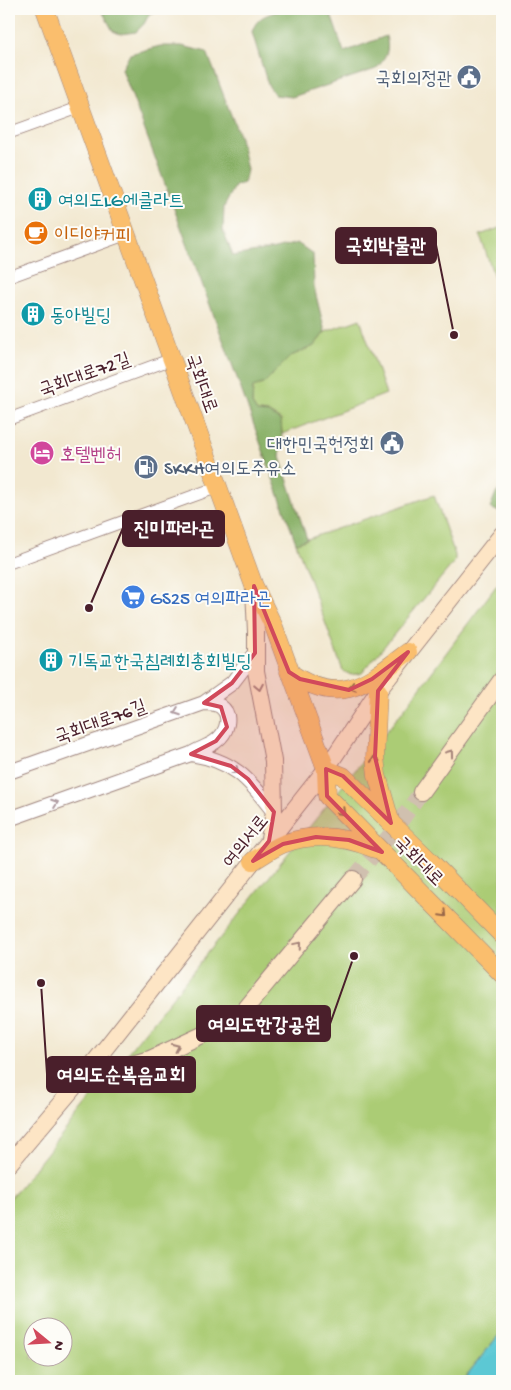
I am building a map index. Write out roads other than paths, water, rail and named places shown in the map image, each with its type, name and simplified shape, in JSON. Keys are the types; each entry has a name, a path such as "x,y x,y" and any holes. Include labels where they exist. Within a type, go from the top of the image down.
{"main road":[{"name":"국회대로","path":"45,9 254,586 274,627 326,769 327,796 502,974"},
{"name":"여의서로","path":"9,1164 81,1078 326,769 378,691 502,534"},
{"path":"254,586 256,671 273,761 274,812 269,841"},
{"path":"289,672 315,686 349,690 372,680 408,652"},
{"path":"421,792 502,679"},
{"path":"378,691 375,757 377,775 391,823"},
{"name":"국회대로","path":"326,769 343,776 502,935"},
{"path":"253,861 283,844 316,837 349,840 382,852"},
{"path":"81,1078 150,1059 237,1019 353,879"}],"street":[{"path":"9,133 81,107"},
{"path":"9,277 127,234"},
{"name":"국회대로72길","path":"9,419 172,359"},
{"path":"9,563 218,487"},
{"name":"국회대로76길","path":"9,772 204,703 232,683 255,653"},
{"path":"9,819 191,754 216,741 227,727 227,718 221,707 215,704 204,703"},
{"path":"191,754 209,757 231,766 248,779 274,812"}],"water":[{"path":"502,1331 502,1381 462,1381"}],"tunnel":[{"path":"353,879 396,828 421,792"}],"place":[{"name":"국회의정관","path":"469,77"},
{"name":"여의도LG에클라트","path":"40,199"},
{"name":"이디야커피","path":"36,233"},
{"name":"동아빌딩","path":"33,314"},
{"name":"국회박물관","path":"454,335"},
{"name":"대한민국헌정회","path":"392,443"},
{"name":"호텔벤허","path":"42,453"},
{"name":"SKKH여의도주유소","path":"146,467"},
{"name":"GS25 여의파라곤","path":"133,597"},
{"name":"진미파라곤","path":"89,608"},
{"name":"기독교한국침례회총회빌딩","path":"51,660"},
{"name":"여의도한강공원","path":"354,956"},
{"name":"여의도순복음교회","path":"41,983"}]}
